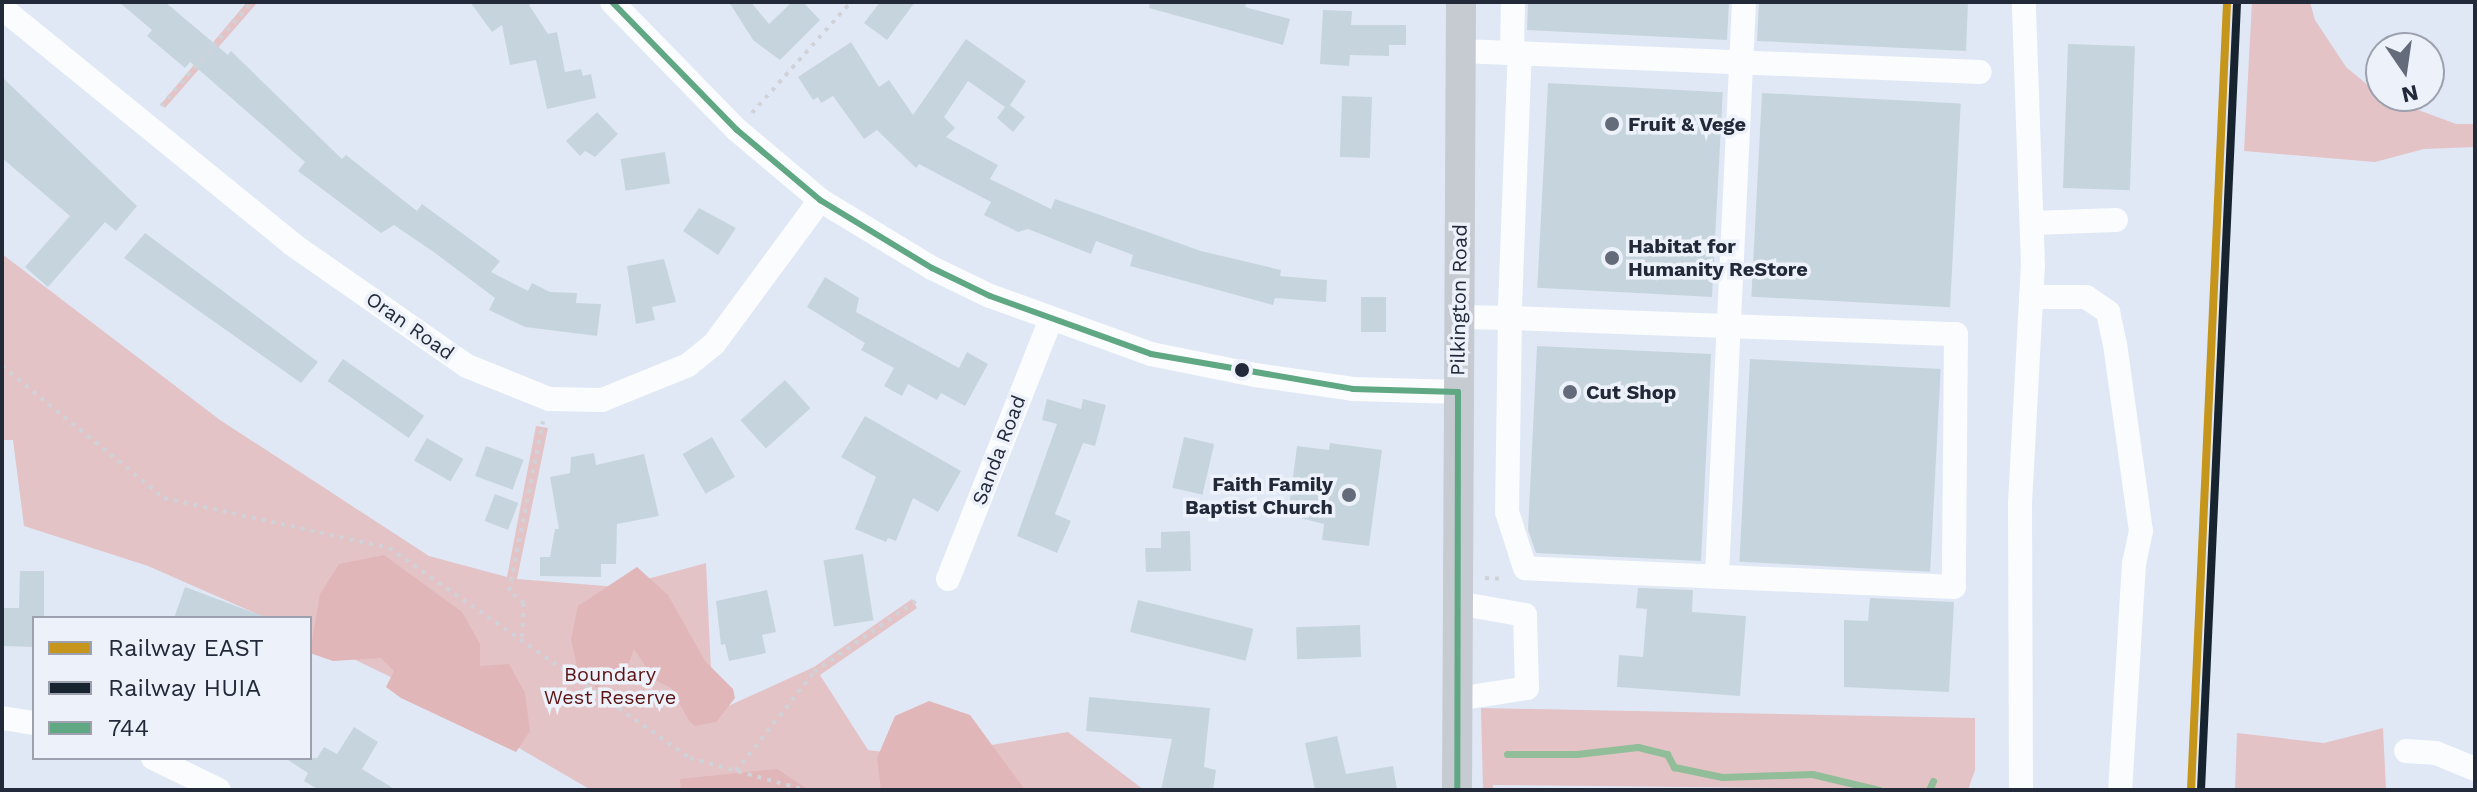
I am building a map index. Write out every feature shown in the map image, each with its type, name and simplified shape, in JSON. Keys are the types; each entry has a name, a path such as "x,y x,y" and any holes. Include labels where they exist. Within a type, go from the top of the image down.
{"main road":[{"name":"Pilkington Road","path":"1457,790 1461,2"}],"street":[{"path":"612,2 737,130 820,200 932,268 1050,321 1151,354 1330,387 1458,392"},
{"path":"1459,317 1510,318 1956,334 1954,587 1525,568 1507,512 1510,318 1516,50 1513,2"},
{"path":"1717,575 1744,2"},
{"path":"2021,790 2020,503 2033,223 2024,2"},
{"name":"Oran Road","path":"2,8 292,244 467,366 549,399 602,400 688,365 721,335 820,200"},
{"path":"1461,51 1516,50 1544,58 1980,72"},
{"path":"2033,223 2116,220"},
{"path":"2031,297 2086,297 2108,312 2115,344 2141,531 2134,563 2120,790"},
{"name":"Sanda Road","path":"948,579 1050,321"},
{"path":"1457,603 1525,615 1527,688 1457,699"},
{"path":"2,718 32,723"},
{"path":"2406,751 2436,753 2475,769"},
{"path":"157,760 219,790"},
{"path":"2471,790 2475,782"}],"path":[{"path":"161,106 252,2"},
{"path":"737,130 851,2"},
{"path":"2,366 164,498 389,548 690,758 805,790"},
{"path":"522,639 524,603 509,591 549,399"},
{"path":"1489,579 1510,579"},
{"path":"736,771 814,672 919,599"}],"green space":[{"path":"247,2 258,2 165,108 161,104"},
{"path":"2252,2 2310,2 2315,20 2346,67 2365,83 2365,112 2424,112 2456,124 2475,124 2475,147 2424,149 2375,162 2244,151"},
{"name":"Boundary West Reserve","path":"2,254 220,420 429,556 507,577 536,426 548,428 517,579 618,587 706,563 713,713 814,667 912,599 917,608 820,675 868,750 921,757 1068,732 1144,790 591,790 428,695 312,639 312,616 261,616 148,566 24,526 13,440 2,440"},
{"path":"1481,708 1975,718 1975,770 1968,790 1493,785 1493,790 1483,790"},
{"path":"2383,728 2386,789 2235,789 2237,733 2324,743"}],"shaded area":[{"path":"384,555 462,612 480,644 480,666 509,664 525,693 530,731 516,752 401,698 386,687 394,671 381,658 333,661 312,654 320,594 339,564"},
{"path":"637,567 668,595 705,661 733,689 735,698 716,722 695,726 689,721 671,688 655,680 634,649 623,678 596,688 577,667 571,639 578,606"},
{"path":"929,701 970,715 1025,790 881,790 877,758 895,716"},
{"path":"777,769 809,790 681,790 680,779"}],"building":[{"path":"119,2 165,2 228,55 231,51 342,159 346,155 417,211 422,204 500,261 491,272 528,291 532,283 550,292 577,293 576,303 601,304 597,336 525,327 489,310 495,298 435,253 394,225 381,233 298,171 305,162 190,62 185,68 147,36 152,30"},
{"path":"470,2 534,2 529,5 548,34 557,32 565,72 581,69 583,76 591,74 596,98 547,109 536,60 510,65 502,25 492,32"},
{"path":"729,2 751,2 769,24 792,2 803,2 820,20 780,60 753,40"},
{"path":"880,2 915,2 887,40 864,23"},
{"path":"1150,2 1247,2 1245,7 1290,19 1283,45 1149,8"},
{"path":"1528,2 1729,2 1727,40 1527,30"},
{"path":"1759,2 1968,2 1966,51 1757,41"},
{"path":"1323,10 1352,11 1351,25 1406,25 1406,45 1389,45 1389,56 1350,55 1349,66 1320,64"},
{"path":"966,39 1026,81 1010,105 1025,117 1013,132 997,118 1005,107 968,81 944,117 955,128 946,137 998,165 990,179 1051,209 1055,199 1201,251 1281,270 1280,276 1327,280 1326,302 1275,298 1273,305 1130,266 1133,255 1096,241 1091,254 1028,229 1018,232 984,215 991,202 919,164 916,168 877,130 864,139 833,96 821,103 818,97 813,100 798,77 851,42 879,87 889,80 913,115"},
{"path":"2068,44 2135,46 2130,190 2063,188"},
{"path":"2,77 137,206 116,231 105,222 48,287 25,267 70,216 2,158"},
{"path":"1548,83 1723,92 1712,297 1537,288"},
{"path":"1762,93 1961,103 1950,307 1751,297"},
{"path":"1342,96 1372,97 1370,158 1340,157"},
{"path":"597,112 618,134 595,157 585,151 580,156 566,141"},
{"path":"665,152 670,184 626,191 621,159"},
{"path":"699,208 736,228 718,255 683,231"},
{"path":"145,233 318,362 301,383 124,258"},
{"path":"664,259 676,302 652,307 655,320 636,324 627,266"},
{"path":"825,277 859,298 856,312 959,368 967,352 988,364 965,406 941,393 937,400 908,384 902,396 884,386 894,368 861,350 865,343 807,307"},
{"path":"1361,297 1386,297 1386,332 1361,332"},
{"path":"1537,346 1711,354 1701,561 1536,553 1528,530"},
{"path":"343,359 424,416 409,438 328,381"},
{"path":"1750,359 1941,369 1930,572 1739,562"},
{"path":"785,380 810,408 766,448 740,420"},
{"path":"1047,399 1081,409 1083,399 1106,405 1095,446 1083,443 1055,514 1071,521 1057,553 1017,536 1057,424 1042,420"},
{"path":"865,416 961,471 938,512 913,498 896,541 888,538 886,542 855,529 876,477 841,457"},
{"path":"712,437 735,477 706,494 683,454"},
{"path":"1184,437 1214,444 1203,495 1172,488"},
{"path":"427,438 463,459 450,482 414,461"},
{"name":"Faith Family Baptist Church","path":"1330,443 1382,450 1369,546 1322,540 1324,524 1288,515 1297,446 1329,450"},
{"path":"486,446 524,460 513,490 475,476"},
{"path":"594,453 596,465 644,454 659,516 617,524 616,564 601,564 601,577 540,576 540,557 550,557 555,529 559,529 550,477 570,473 571,457"},
{"path":"495,494 518,503 508,530 485,521"},
{"path":"1190,531 1191,571 1146,572 1145,548 1161,548 1161,532"},
{"path":"863,554 873,620 834,626 823,560"},
{"path":"20,571 44,571 44,616 32,616 32,647 2,646 2,608 19,608"},
{"path":"185,587 263,616 175,616"},
{"path":"1638,588 1693,590 1692,612 1746,616 1740,696 1617,687 1619,655 1643,657 1647,609 1636,608"},
{"path":"767,590 776,632 762,635 766,653 729,661 725,644 721,645 716,601"},
{"path":"1870,598 1954,602 1949,692 1844,687 1844,620 1868,621"},
{"path":"1138,600 1253,629 1245,661 1130,632"},
{"path":"1360,625 1361,657 1297,659 1296,627"},
{"path":"1089,697 1210,708 1204,767 1216,770 1213,790 1161,790 1172,739 1086,731"},
{"path":"354,727 378,742 362,769 396,790 319,790 304,781 308,773 288,760 312,760 324,747 337,754"},
{"path":"1337,736 1346,774 1393,766 1397,790 1315,790 1305,743"}],"waterway":[{"path":"1507,754 1577,754 1638,747 1667,754 1674,767 1722,777 1812,774 1879,790"},
{"path":"1929,790 1933,781"}],"rail line":[{"name":"EAST","path":"2191,790 2227,2"},
{"name":"HUIA","path":"2201,790 2237,2"}],"transit line":[{"name":"744","path":"612,2 737,130 820,200 932,268 990,296 1151,354 1353,389 1458,392 1457,790"}],"place":[{"name":"Fruit & Vege","path":"1612,124"},
{"name":"Habitat for Humanity ReStore","path":"1612,258"},
{"name":"Cut Shop","path":"1570,392"},
{"name":"Faith Family Baptist Church","path":"1349,495"}]}
